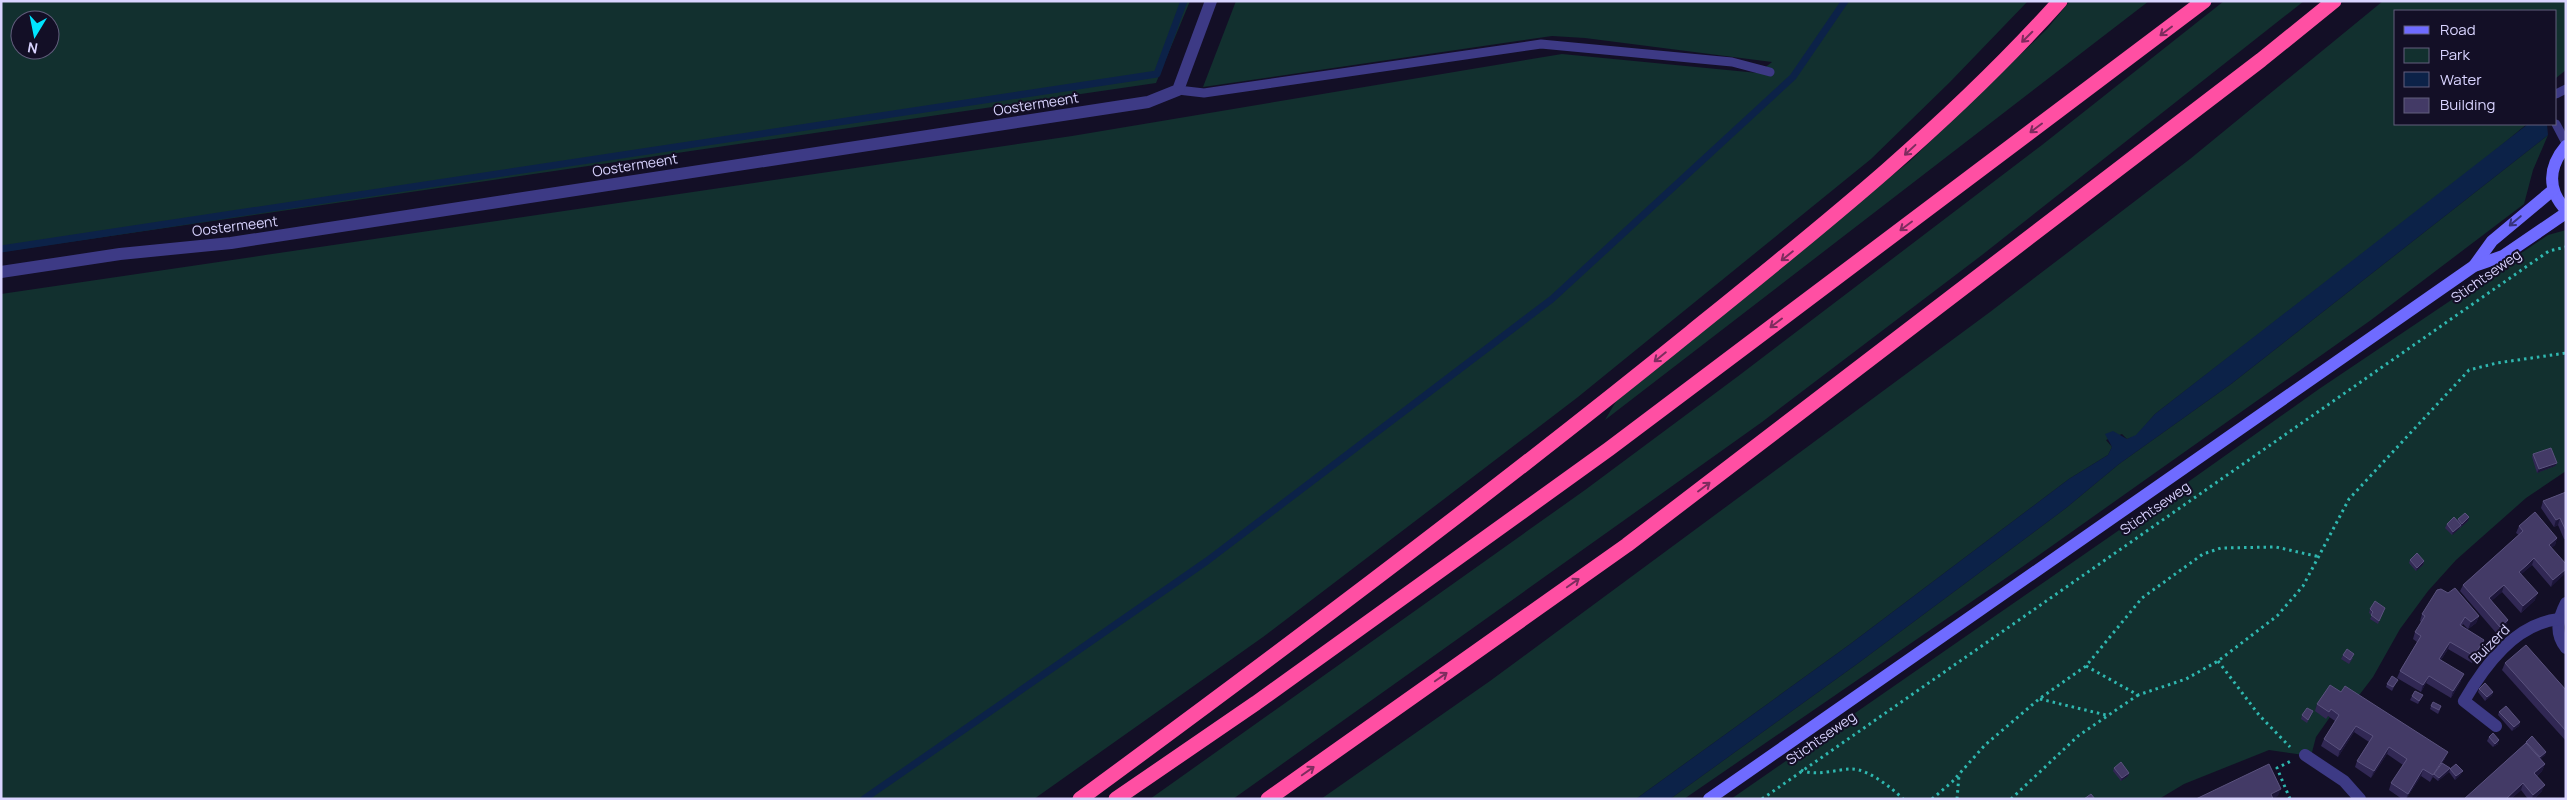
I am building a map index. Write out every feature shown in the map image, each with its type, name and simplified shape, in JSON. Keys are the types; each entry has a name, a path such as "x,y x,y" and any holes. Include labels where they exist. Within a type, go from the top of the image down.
{"highway":[{"path":"1080,799 1276,655 1562,436 1816,232 1897,163 1956,108 2060,1"},
{"path":"1116,799 1256,703 1609,448 2204,1"},
{"path":"1268,799 1627,545 2253,66 2334,1"}],"street":[{"path":"1178,90 1211,1"},
{"name":"Oostermeent","path":"1,272 120,254 231,243 1148,102 1178,90"},
{"path":"2566,146 2556,158 2551,174 2552,190 2566,211"},
{"name":"Stichtseweg","path":"2474,266 2492,241 2552,190"},
{"name":"Stichtseweg","path":"1708,799 2474,266 2503,256 2566,211"},
{"path":"2566,603 2559,619 2558,633 2566,648"},
{"name":"Buizerd","path":"2496,726 2464,701 2486,665 2524,631 2546,621 2559,619"},
{"path":"2299,755 2344,781 2360,799"}],"lane":[{"path":"1178,90 1204,93 1541,44 1732,62 1770,72"},
{"path":"2557,125 2566,142"}],"path":[{"name":"Stichtseweg","path":"1762,799 1801,770 2549,251 2566,247"},
{"path":"2011,799 2050,760 2106,715 2138,695 2186,679 2218,661 2277,616 2303,586 2349,499 2469,370 2498,363 2566,353"},
{"path":"1932,799 1959,774 1985,745 2039,699 2086,666 2142,598 2203,554 2221,548 2276,547 2320,557"},
{"path":"2218,661 2259,715 2299,755 2276,768 2290,799"},
{"path":"2086,666 2138,695"},
{"path":"2039,699 2106,715"},
{"path":"1801,770 1809,773 1855,768 1886,784 1903,799"},
{"path":"1957,799 1959,774"}],"green space":[{"path":"1,1 1190,1 1156,83 1,252"},
{"path":"1236,1 2028,1 1950,82 1871,159 1578,397 1263,637 1034,799 1,799 1,294 1072,136 1562,54 1758,73 1772,62 1585,38 1552,36 1203,87"},
{"path":"2070,1 2149,1 1605,420 1618,398 1910,161 2047,29"},
{"path":"2224,1 2304,1 1982,255 1762,422 1233,799 1150,799 1585,490 2042,145"},
{"path":"2383,1 2566,1 2566,70 2557,77 2557,10 2394,10 2394,125 2526,125 2481,162 2155,414 2136,436 2127,439 2122,434 2106,440 2112,447 2108,455 2069,479 1849,645 1636,799 1321,799 1490,681 1990,312 2190,159"},
{"path":"2548,135 2533,170 2524,204 2371,320 2022,567 1684,799 1670,799 1857,664 2066,508 2119,464 2231,384"},
{"path":"2566,230 2566,471 2526,498 2456,560 2428,591 2400,629 2373,677 2360,694 2328,716 2330,717 2316,737 2311,756 2269,750 2184,784 2159,799 1731,799 2164,499 2319,389 2548,235"}],"water":[{"path":"2527,125 2547,125 2548,135 2231,384 2119,464 2066,508 1857,664 1670,799 1636,799 1849,645 2069,479 2108,455 2112,447 2105,434 2113,431 2127,439 2136,435 2155,414"}],"building":[{"path":"2551,448 2557,463 2539,469 2533,454"},
{"path":"2566,492 2566,531 2560,518 2556,520 2543,501"},
{"path":"2535,512 2557,538 2549,545 2566,564 2566,569 2553,580 2534,558 2519,572 2538,593 2523,606 2504,585 2489,598 2508,620 2500,627 2463,585 2523,531 2519,526"},
{"path":"2465,513 2469,517 2462,524 2458,519"},
{"path":"2454,517 2461,525 2453,532 2447,524"},
{"path":"2417,553 2424,561 2417,568 2410,560"},
{"path":"2455,588 2479,616 2471,622 2465,617 2460,625 2484,640 2474,656 2450,642 2439,659 2464,674 2453,691 2429,676 2423,685 2400,671 2421,636 2415,632 2425,616 2422,614 2437,590 2441,589 2448,593"},
{"path":"2375,601 2385,608 2379,621 2371,615 2373,612 2370,609"},
{"path":"2526,645 2566,690 2566,731 2505,663"},
{"path":"2347,649 2354,654 2350,660 2343,655"},
{"path":"2392,676 2398,680 2393,687 2387,684"},
{"path":"2485,683 2493,692 2487,697 2479,689"},
{"path":"2330,685 2341,692 2345,686 2448,752 2433,775 2423,769 2408,794 2391,783 2407,759 2389,747 2374,771 2357,761 2373,736 2356,726 2340,750 2324,739 2339,715 2331,709 2329,712 2317,704"},
{"path":"2415,691 2423,695 2419,701 2412,696"},
{"path":"2433,702 2441,706 2439,710 2431,706"},
{"path":"2506,706 2520,722 2514,727 2499,712"},
{"path":"2307,708 2313,711 2308,720 2302,715"},
{"path":"2493,733 2499,740 2495,744 2489,737"},
{"path":"2532,736 2546,752 2540,757 2526,742"},
{"path":"2526,743 2545,764 2534,773 2545,785 2533,795 2523,783 2506,799 2464,799"},
{"path":"2121,762 2129,773 2122,778 2114,768"},
{"path":"2442,763 2450,768 2439,778 2434,774"},
{"path":"2269,764 2281,789 2271,794 2273,799 2196,799"},
{"path":"2456,764 2463,771 2456,776 2450,769"},
{"path":"2091,794 2095,799 2084,799"}],"waterway":[{"path":"1,249 1157,74 1184,1"},
{"path":"864,799 1207,561 1552,299 1793,77 1845,1"}]}
